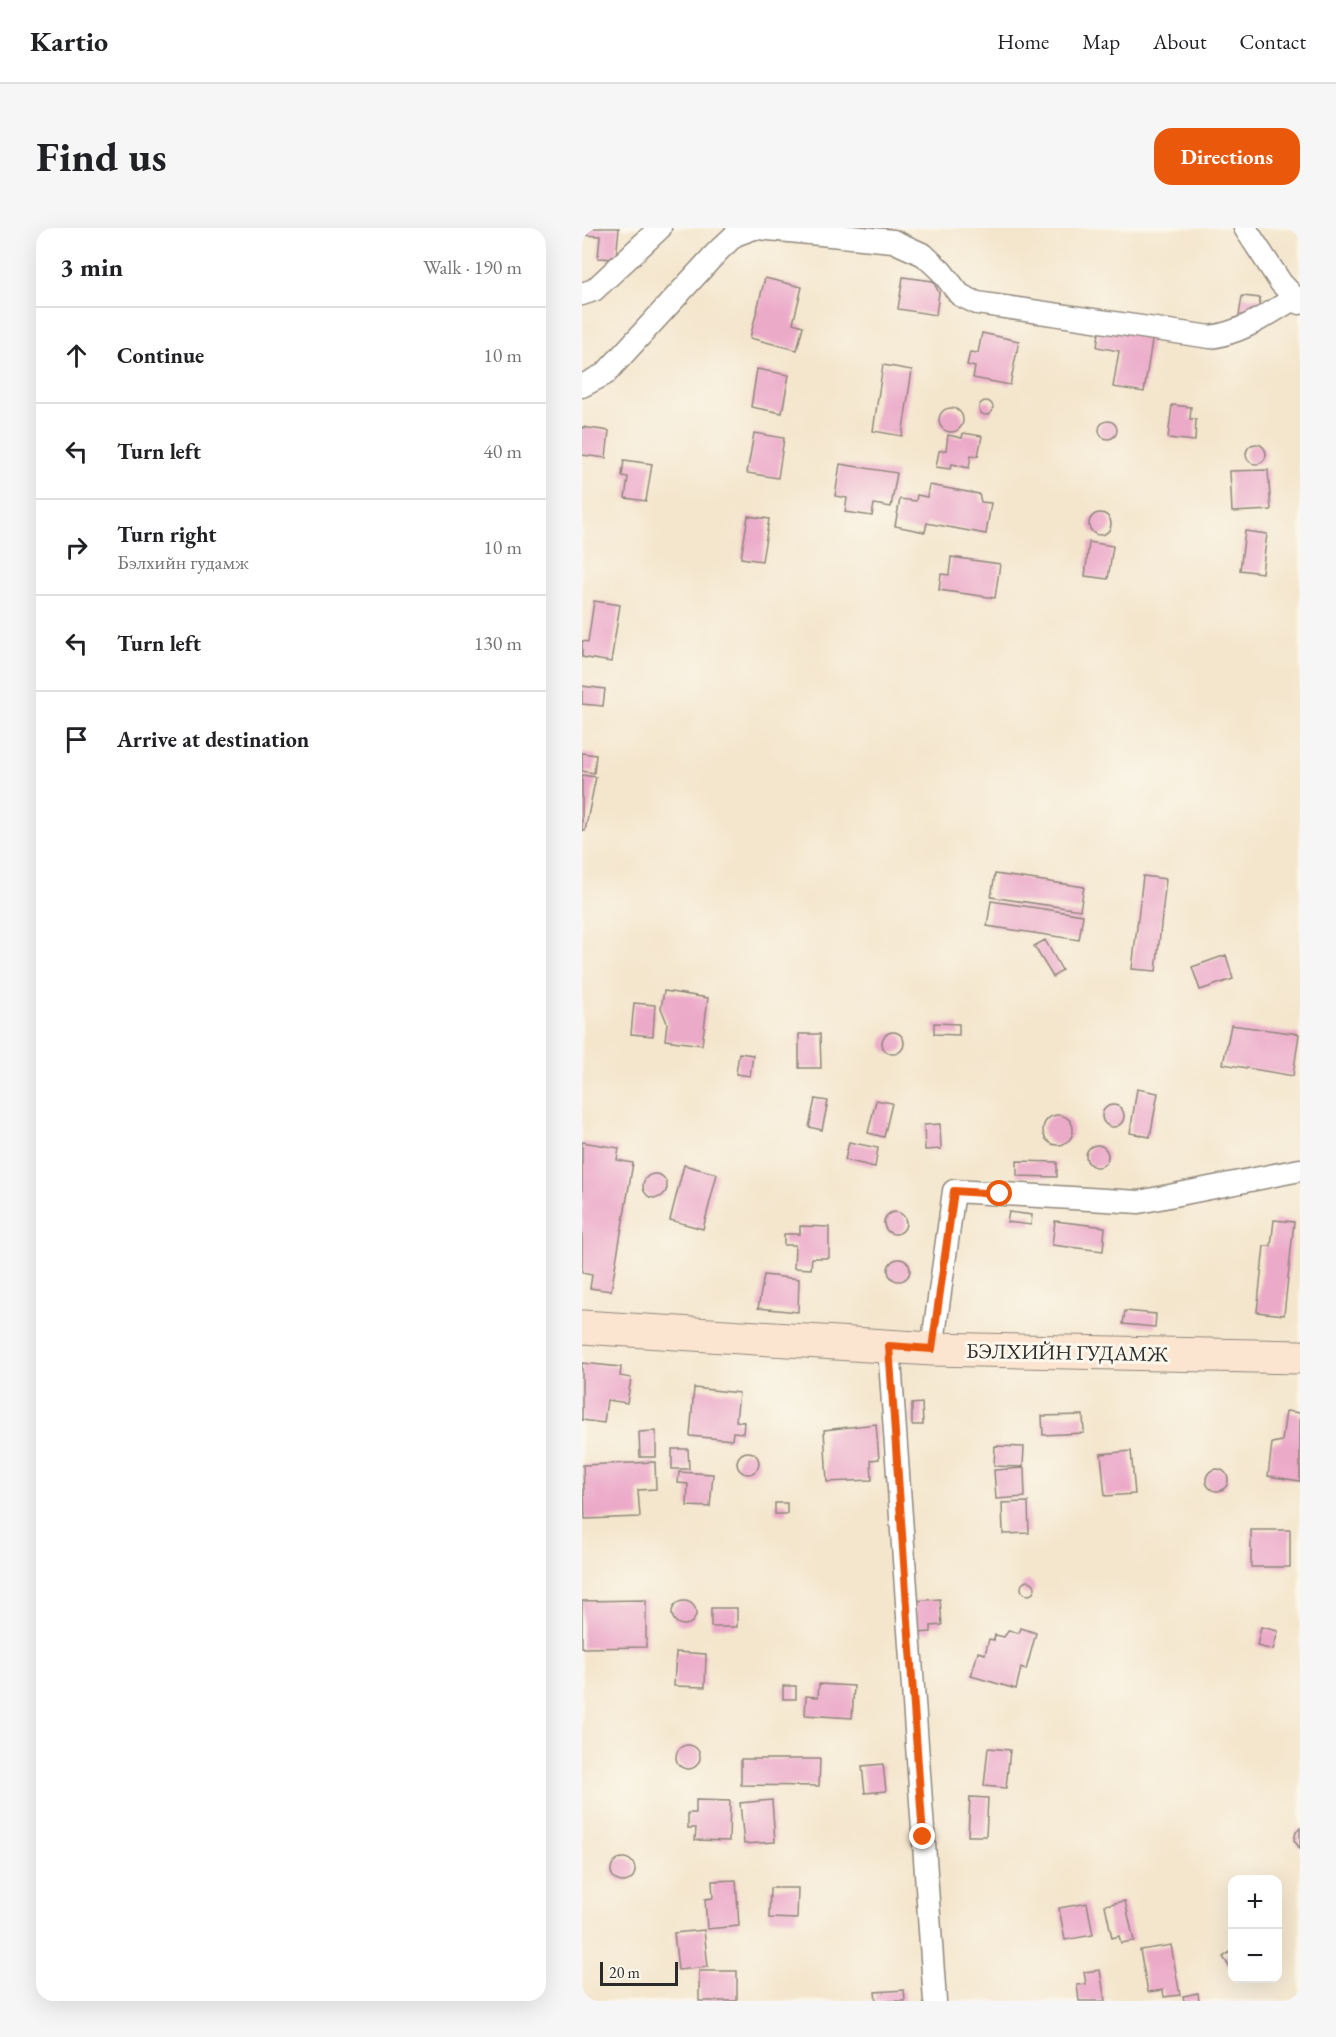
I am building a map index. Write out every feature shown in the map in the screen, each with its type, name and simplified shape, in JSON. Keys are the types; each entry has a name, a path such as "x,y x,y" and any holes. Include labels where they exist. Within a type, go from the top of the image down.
{"main road":[{"name":"БЭЛХИЙН ГУДАМЖ","path":"582,1327 932,1349 1300,1357"}],"street":[{"path":"582,294 594,290 660,228"},
{"path":"582,386 605,374 735,235 756,228 893,241 924,255 941,271 960,295 977,303 1210,337 1225,335 1248,326 1298,301 1281,283 1245,228"},
{"path":"932,1349 954,1191 1139,1202 1300,1170"},
{"path":"889,1346 934,2001"}],"building":[{"path":"582,228 619,228 616,259 598,258 600,236 582,235"},
{"path":"903,277 933,281 939,293 936,315 898,309"},
{"path":"765,278 802,287 793,323 803,326 797,350 750,338"},
{"path":"1242,296 1260,298 1258,318 1239,316"},
{"path":"1100,326 1153,334 1144,392 1113,387 1119,351 1097,347"},
{"path":"982,333 1019,341 1010,385 973,378 975,367 967,365 970,352 978,353"},
{"path":"883,365 912,370 902,436 873,431"},
{"path":"757,369 789,375 782,413 751,407"},
{"path":"983,401 989,401 993,408 989,415 983,415 979,411 979,405"},
{"path":"1172,405 1191,407 1190,419 1196,419 1195,441 1168,438"},
{"path":"951,408 960,411 963,420 960,429 951,432 942,429 939,420 942,411"},
{"path":"1104,421 1112,421 1117,426 1115,437 1104,439 1099,434 1099,426"},
{"path":"582,427 609,431 606,458 582,455"},
{"path":"754,433 784,438 778,478 747,473"},
{"path":"963,433 982,436 978,456 971,455 969,468 952,464 950,469 936,467 939,451 946,450 948,435 962,438"},
{"path":"1256,444 1263,447 1266,454 1263,461 1256,464 1249,461 1246,454 1249,447"},
{"path":"624,460 652,464 646,501 625,498 628,477 622,476"},
{"path":"840,464 897,473 891,507 874,504 872,516 845,512 847,498 835,496"},
{"path":"1268,470 1271,510 1232,512 1230,471"},
{"path":"929,485 979,494 981,502 991,503 986,534 927,523 925,532 895,526 900,499 916,501 917,495 927,497"},
{"path":"1100,513 1108,516 1111,524 1108,532 1100,535 1092,532 1089,524 1092,516"},
{"path":"748,516 769,519 762,561 741,558"},
{"path":"1245,531 1267,534 1262,573 1240,570"},
{"path":"1089,542 1113,546 1108,579 1085,576"},
{"path":"951,557 1000,564 995,598 939,590 941,574 949,575"},
{"path":"594,601 620,605 611,662 582,657 582,641 588,642"},
{"path":"582,686 605,689 603,706 582,704"},
{"path":"582,753 596,755 594,773 582,771"},
{"path":"582,775 596,777 585,831 582,830"},
{"path":"995,874 1084,887 1080,910 991,897"},
{"path":"1143,876 1166,879 1156,971 1132,969"},
{"path":"991,901 1083,915 1079,940 987,926"},
{"path":"1045,940 1062,970 1053,977 1034,946"},
{"path":"1226,955 1233,979 1200,990 1192,967"},
{"path":"664,991 708,998 702,1045 665,1040 667,1023 661,1008"},
{"path":"634,1003 655,1005 653,1036 631,1034"},
{"path":"934,1023 959,1024 959,1035 934,1034"},
{"path":"1231,1025 1299,1034 1293,1076 1223,1064"},
{"path":"893,1032 901,1035 904,1043 901,1051 893,1054 885,1051 882,1043 885,1035"},
{"path":"799,1034 820,1034 821,1068 799,1068"},
{"path":"739,1053 753,1055 750,1076 736,1074"},
{"path":"1137,1089 1158,1093 1150,1137 1130,1133"},
{"path":"815,1099 828,1101 822,1130 809,1127"},
{"path":"876,1100 892,1103 884,1137 868,1133"},
{"path":"1113,1105 1121,1108 1124,1116 1121,1124 1113,1127 1105,1124 1102,1116 1105,1108"},
{"path":"1058,1115 1069,1119 1073,1130 1069,1141 1058,1145 1047,1141 1043,1130 1047,1119"},
{"path":"940,1124 941,1149 925,1150 924,1125"},
{"path":"582,1142 619,1148 617,1160 633,1163 611,1291 590,1288 592,1275 582,1273"},
{"path":"849,1142 878,1148 875,1167 845,1160"},
{"path":"1097,1145 1105,1148 1108,1156 1105,1164 1097,1167 1089,1164 1086,1156 1089,1148"},
{"path":"1017,1161 1057,1162 1057,1177 1017,1176"},
{"path":"684,1165 717,1174 703,1229 670,1220"},
{"path":"655,1174 664,1177 667,1186 664,1195 655,1198 646,1195 643,1186 646,1177"},
{"path":"895,1212 905,1219 906,1223 899,1233 895,1234 885,1227 884,1223 891,1213"},
{"path":"1009,1212 1032,1215 1031,1225 1007,1222"},
{"path":"1274,1220 1294,1222 1284,1315 1257,1312 1264,1246 1271,1246"},
{"path":"1055,1221 1105,1227 1103,1251 1052,1245"},
{"path":"800,1226 829,1227 829,1258 812,1258 811,1269 794,1268 795,1245 784,1245 784,1234 800,1234"},
{"path":"895,1259 903,1259 910,1266 910,1274 903,1281 895,1281 888,1274 888,1266"},
{"path":"764,1275 799,1279 798,1312 758,1308"},
{"path":"1125,1311 1156,1314 1155,1327 1123,1324"},
{"path":"582,1363 621,1367 620,1376 631,1378 627,1403 607,1400 604,1423 582,1420"},
{"path":"694,1388 739,1393 736,1421 744,1422 743,1433 733,1432 732,1440 690,1436"},
{"path":"922,1403 923,1425 912,1425 912,1404"},
{"path":"1286,1411 1300,1413 1300,1481 1268,1476 1272,1443 1282,1441"},
{"path":"1083,1415 1084,1433 1043,1435 1042,1416"},
{"path":"876,1424 879,1459 871,1460 872,1480 827,1482 824,1430"},
{"path":"656,1431 656,1457 640,1457 639,1432"},
{"path":"995,1446 1024,1447 1023,1467 994,1466"},
{"path":"672,1449 688,1449 689,1469 672,1469"},
{"path":"1131,1451 1135,1494 1105,1496 1101,1454"},
{"path":"748,1452 758,1459 759,1463 752,1473 748,1474 738,1467 737,1463 744,1453"},
{"path":"655,1462 656,1489 638,1490 640,1517 585,1519 583,1465"},
{"path":"1024,1468 1025,1497 996,1499 994,1470"},
{"path":"1217,1469 1225,1472 1228,1480 1225,1488 1217,1491 1209,1488 1206,1480 1209,1472"},
{"path":"679,1472 713,1474 710,1507 687,1506 688,1484 678,1483"},
{"path":"1028,1502 1029,1533 1003,1534 1002,1503"},
{"path":"775,1503 787,1503 787,1514 775,1514"},
{"path":"1251,1530 1290,1530 1290,1567 1251,1567"},
{"path":"1025,1581 1031,1581 1035,1588 1031,1595 1025,1595 1021,1591 1021,1585"},
{"path":"940,1599 942,1625 931,1626 931,1632 916,1633 914,1601"},
{"path":"646,1600 646,1647 582,1648 582,1601"},
{"path":"679,1601 689,1601 696,1608 696,1618 689,1625 679,1625 672,1618 672,1608"},
{"path":"711,1608 737,1608 737,1627 711,1627"},
{"path":"1261,1627 1278,1631 1273,1650 1257,1646"},
{"path":"1021,1628 1036,1633 1026,1670 1021,1668 1016,1689 971,1676 978,1652 985,1654 989,1639 994,1640 995,1635 1004,1637 1009,1630 1019,1633"},
{"path":"676,1652 706,1654 705,1687 674,1686"},
{"path":"819,1684 854,1686 852,1718 805,1715 806,1696 818,1697"},
{"path":"783,1686 796,1686 796,1699 783,1699"},
{"path":"683,1745 693,1745 700,1752 700,1762 693,1769 683,1769 676,1762 676,1752"},
{"path":"988,1748 1010,1750 1006,1788 984,1786"},
{"path":"741,1759 820,1759 819,1786 741,1785"},
{"path":"883,1764 886,1791 865,1793 862,1766"},
{"path":"970,1797 988,1798 986,1836 968,1836"},
{"path":"696,1800 730,1801 729,1841 695,1840 696,1828 688,1828 688,1813 696,1813"},
{"path":"772,1800 775,1842 744,1844 740,1803"},
{"path":"1300,1828 1300,1849 1294,1840"},
{"path":"618,1858 628,1858 635,1865 635,1875 628,1882 618,1882 611,1875 611,1865"},
{"path":"736,1880 739,1926 707,1929 705,1899 713,1898 712,1881"},
{"path":"770,1888 798,1888 797,1919 769,1918"},
{"path":"1125,1901 1134,1941 1121,1943 1119,1936 1112,1938 1105,1905"},
{"path":"1087,1903 1093,1935 1065,1940 1059,1908"},
{"path":"704,1930 708,1967 678,1970 674,1933"},
{"path":"1171,1945 1180,1995 1164,1997 1163,1990 1148,1992 1140,1950"},
{"path":"1228,1954 1228,1965 1223,1957"},
{"path":"1100,1970 1105,2001 1079,2001 1077,1985 1086,1984 1084,1972"},
{"path":"699,1971 737,1971 737,2001 699,2001"},
{"path":"904,1990 905,2001 876,2001 875,1992"},
{"path":"1198,1993 1199,2001 1184,2001 1183,1996"}],"route":[{"path":"923,1837 889,1346 932,1349 954,1191 1000,1194"}]}
